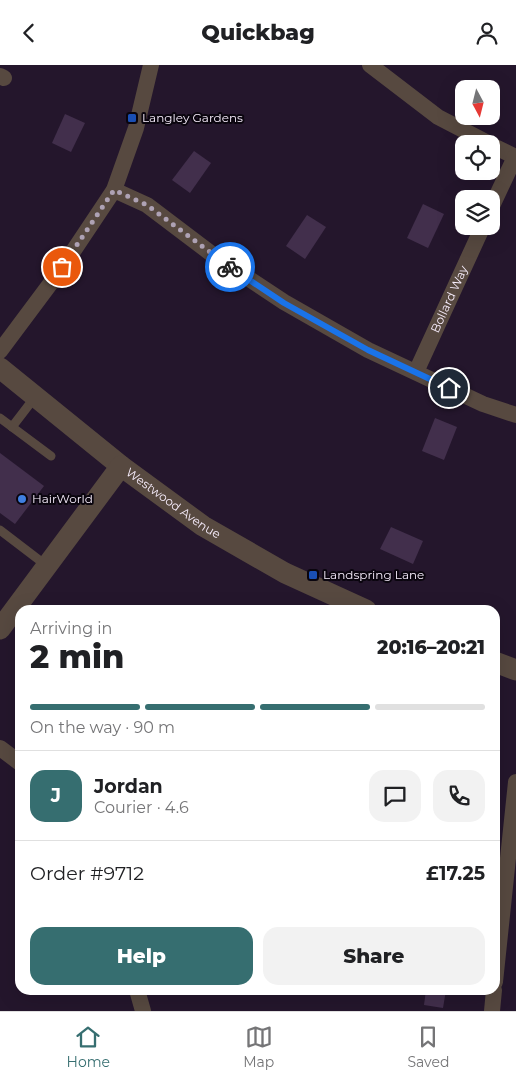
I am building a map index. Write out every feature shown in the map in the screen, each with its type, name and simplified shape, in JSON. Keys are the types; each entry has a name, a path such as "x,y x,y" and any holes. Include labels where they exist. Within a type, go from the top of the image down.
{"street":[{"path":"0,351 62,267 114,190 136,129 150,65"},
{"path":"370,65 438,117 473,135"},
{"path":"500,149 516,157 500,190"},
{"path":"114,190 147,205 213,255 284,303 368,350 483,404 516,415"},
{"name":"Bollard Way","path":"416,372 479,235"},
{"name":"Westwood Avenue","path":"0,369 121,466 203,526 285,573 355,605"},
{"path":"18,605 121,466"},
{"path":"0,629 15,609"},
{"path":"500,665 516,671"},
{"path":"0,748 15,759"},
{"path":"500,934 516,782"},
{"path":"138,995 143,1011"},
{"path":"492,1011 494,995"}],"lane":[{"path":"12,427 35,397"},
{"path":"0,418 51,456"},
{"path":"0,530 47,566"}],"building":[{"path":"65,114 85,123 71,152 52,143"},
{"path":"194,151 211,163 190,193 172,180"},
{"path":"423,204 444,214 428,248 407,238"},
{"path":"307,215 326,227 305,259 286,246"},
{"path":"435,418 457,427 444,460 422,451"},
{"path":"0,453 44,486 15,524 0,513"},
{"path":"391,527 423,541 413,564 380,549"},
{"path":"425,995 445,995 443,1008 424,1005"}],"way so far":[{"path":"62,267 114,190 147,205 230,267"}],"place":[{"name":"Langley Gardens","path":"132,118"},
{"name":"HairWorld","path":"22,499"},
{"name":"Landspring Lane","path":"313,575"}],"route":[{"path":"230,267 284,303 368,350 449,388"}]}
